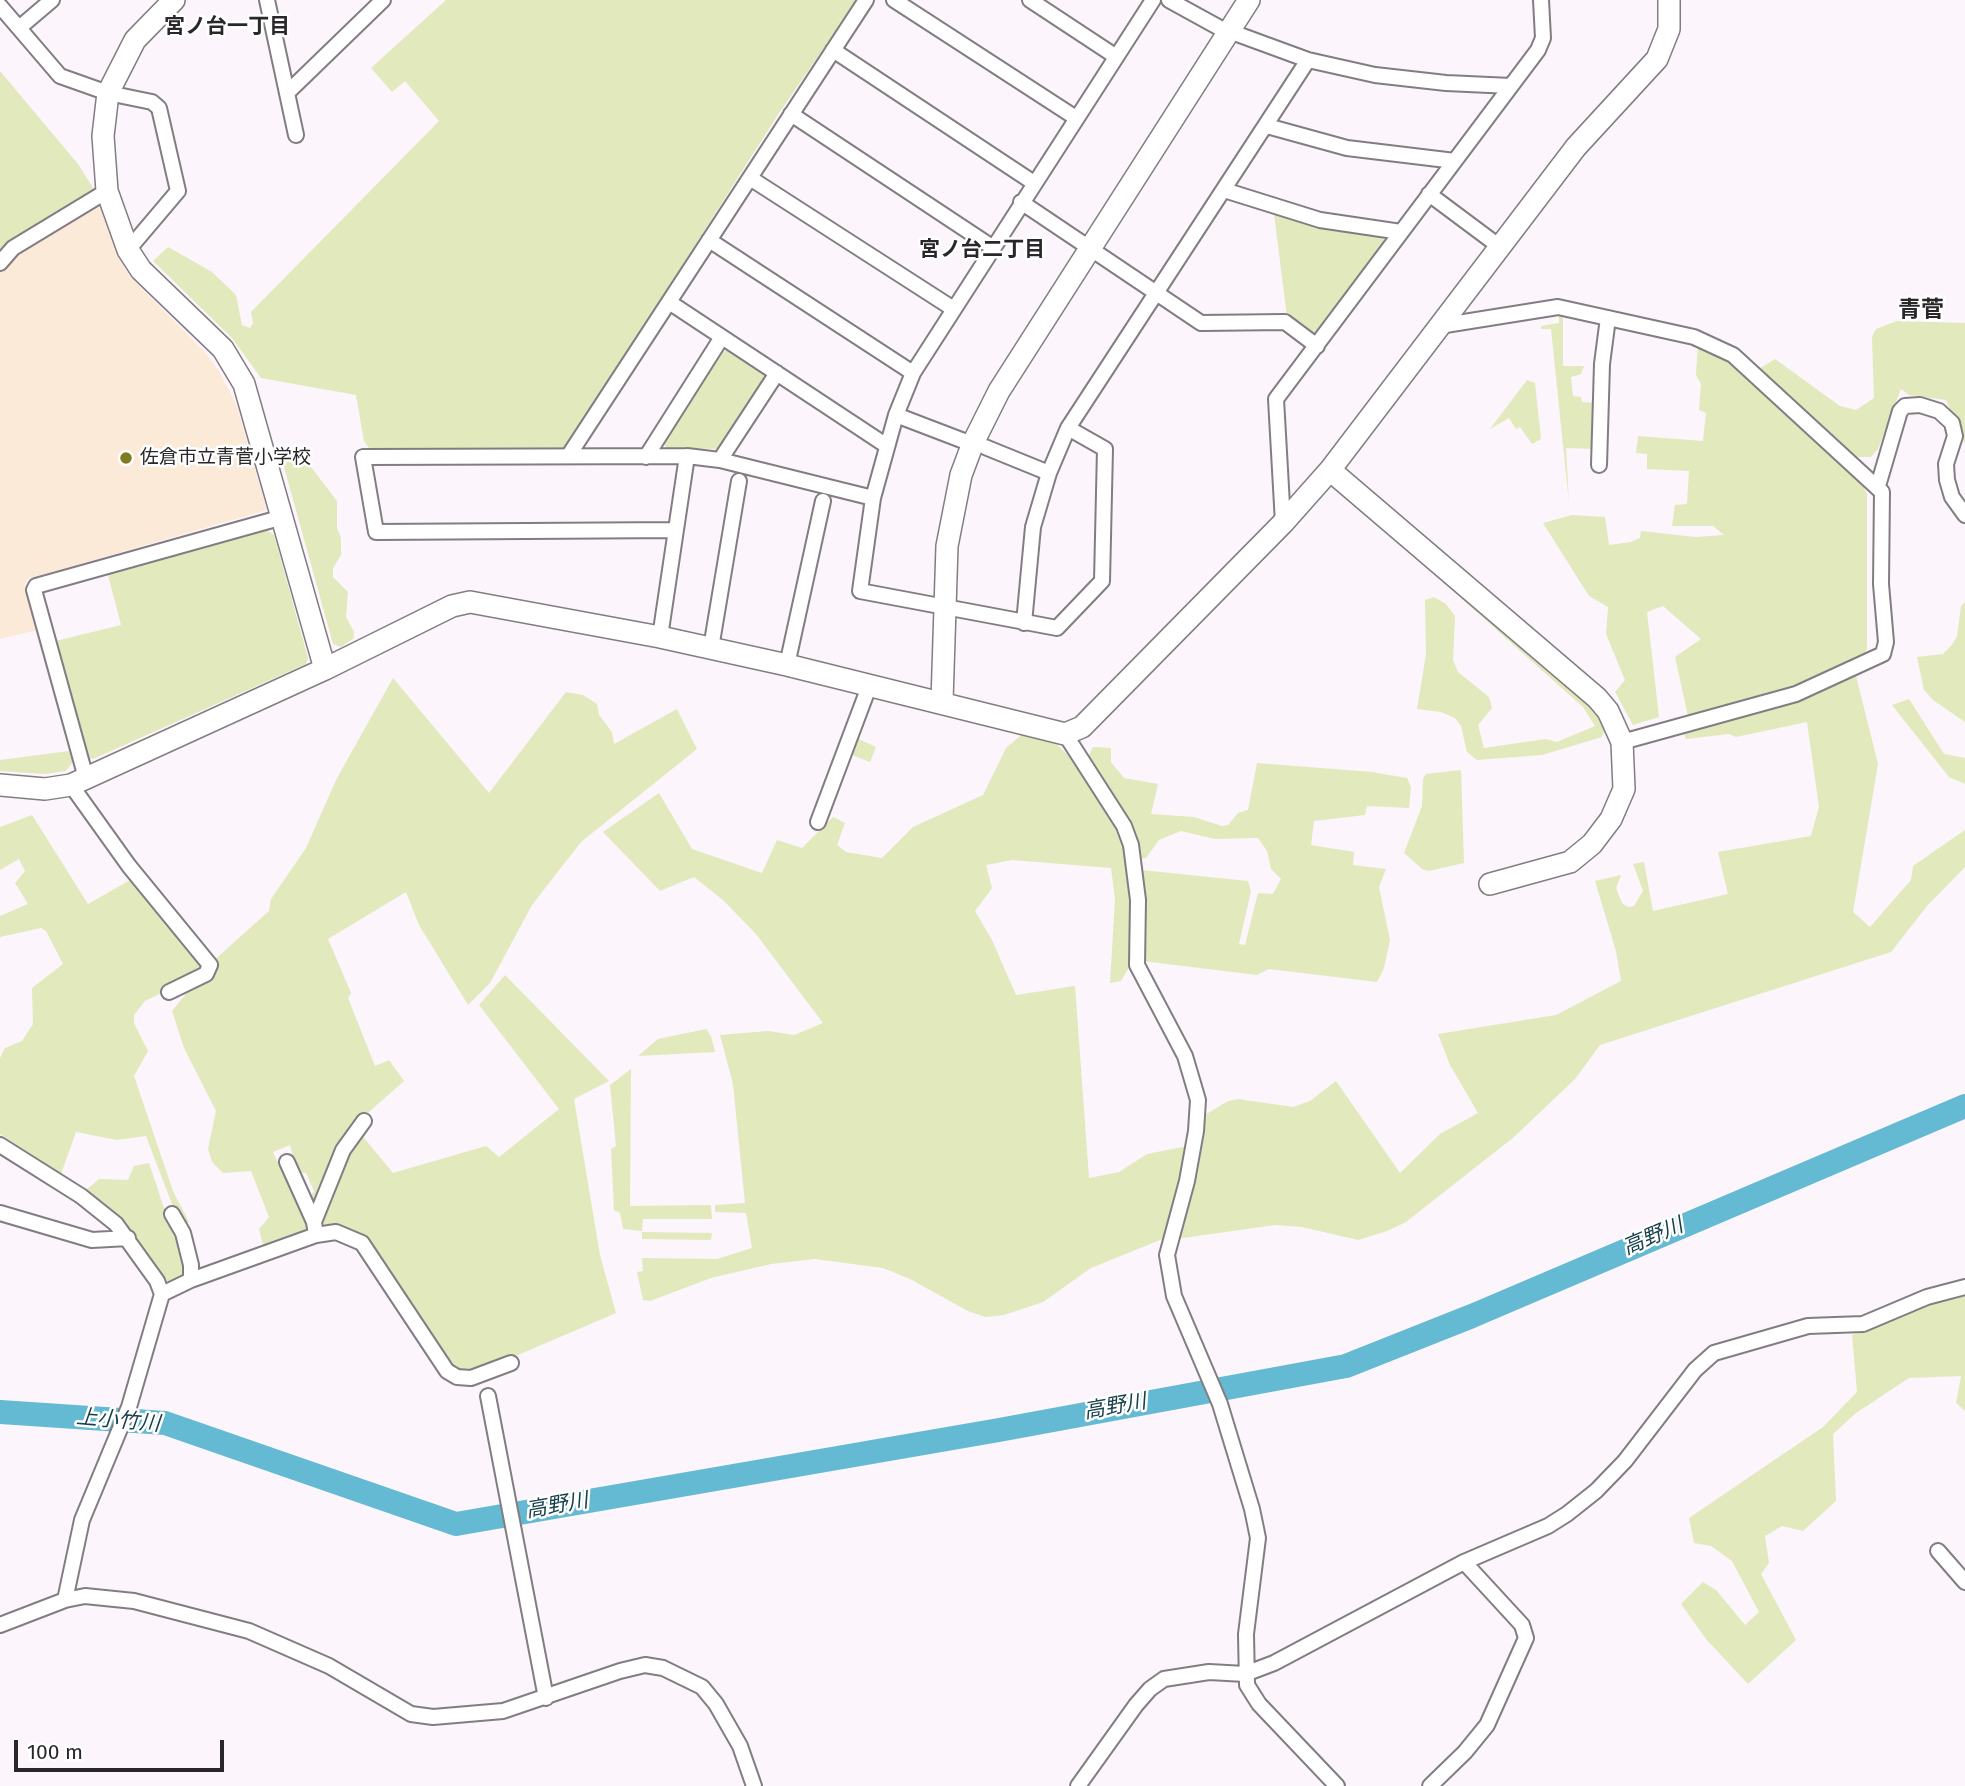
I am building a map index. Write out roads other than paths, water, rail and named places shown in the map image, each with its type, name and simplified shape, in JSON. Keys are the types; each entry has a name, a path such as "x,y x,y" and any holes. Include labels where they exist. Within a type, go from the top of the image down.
{"street":[{"path":"19,28 52,0"},
{"path":"174,0 135,40 108,93 103,136 107,191 128,250 152,282 223,349 240,375 250,397 326,669"},
{"path":"282,0 268,6 296,135"},
{"path":"287,93 383,0"},
{"path":"569,456 866,0"},
{"path":"894,0 1076,118"},
{"path":"1031,0 1115,56"},
{"path":"1068,428 1105,449 1102,581 1057,628 860,591 873,498 896,415 913,373 952,308 1153,0"},
{"path":"1169,0 1229,32 1308,60 1387,76 1511,86"},
{"path":"942,701 947,546 961,475 973,443 999,390 1249,0"},
{"path":"1283,523 1276,399 1538,50 1543,38 1541,0"},
{"path":"0,785 45,789 79,782 326,669 452,606 470,602 660,637 788,665 942,701 1065,734 1082,727 1283,523 1330,470 1576,147 1657,60 1669,29 1669,0"},
{"path":"0,6 60,76 108,93 152,102 159,108 178,191 128,250"},
{"path":"833,50 1034,183"},
{"path":"1024,623 1033,527 1049,473 1068,428 1308,60"},
{"path":"791,114 992,247"},
{"path":"1266,126 1347,148 1455,161"},
{"path":"750,178 952,308"},
{"path":"1224,190 1320,220 1401,232"},
{"path":"0,263 13,248 107,191"},
{"path":"1430,194 1500,247"},
{"path":"1021,202 1201,323 1285,322 1317,346"},
{"path":"709,240 913,373"},
{"path":"669,302 887,446"},
{"path":"1439,326 1558,307 1694,337 1733,355 1878,486 1885,499 1881,584 1886,642 1883,654 1796,694 1622,742"},
{"path":"1599,465 1602,364 1608,318"},
{"path":"646,457 722,337"},
{"path":"720,460 777,373"},
{"path":"1878,486 1891,433 1900,411 1905,406 1920,405 1939,411 1952,423 1955,436 1946,464 1947,480 1952,497 1965,515"},
{"path":"896,415 964,441"},
{"path":"985,447 1049,473"},
{"path":"676,530 376,531 363,457 687,456 720,460 873,498"},
{"path":"660,637 687,456"},
{"path":"1330,470 1597,698 1608,711 1622,742 1623,789 1612,819 1592,844 1570,862 1490,884"},
{"path":"711,648 739,481"},
{"path":"788,665 823,501"},
{"path":"169,992 206,974 210,965 129,866 79,782 34,590 36,586 283,517"},
{"path":"818,822 870,684"},
{"path":"1065,734 1124,826 1131,845 1138,900 1137,965 1192,1074 1198,1100 1196,1131 1167,1255 1174,1296 1220,1404 1252,1509 1258,1538 1246,1634 1247,1685 1259,1704 1337,1786"},
{"path":"315,1229 343,1150 364,1121"},
{"path":"0,1145 97,1207 128,1238 158,1281 162,1294 129,1407 82,1520 65,1600"},
{"path":"287,1163 315,1229"},
{"path":"0,1213 92,1240 128,1238"},
{"path":"172,1214 183,1233 191,1265 191,1280"},
{"path":"162,1294 315,1229 336,1232 362,1243 447,1371 457,1377 471,1378 511,1363"},
{"path":"1078,1786 1136,1705 1150,1689 1164,1679 1209,1672 1245,1674 1274,1663 1464,1562 1548,1526 1596,1491 1625,1461 1695,1370 1714,1353 1808,1326 1863,1324 1927,1297 1965,1287"},
{"path":"488,1395 546,1698"},
{"path":"1938,1551 1965,1582"},
{"path":"1430,1786 1476,1741 1487,1725 1526,1638 1522,1625 1464,1562"},
{"path":"0,1625 65,1600 105,1596 249,1631 329,1666 411,1714 433,1717 503,1711 620,1671 645,1665 663,1668 702,1686 740,1746 754,1786"}],"waterway":[{"name":"高野川","path":"0,1412 165,1423 456,1524 999,1430 1346,1366 1472,1316 1965,1106"}],"place":[{"name":"佐倉市立青菅小学校","path":"126,458"}],"district":[{"name":"宮ノ台一丁目","path":"227,27"},
{"name":"宮ノ台二丁目","path":"982,250"},
{"name":"青菅","path":"1921,311"}],"water label":[{"name":"上小竹川","path":"118,1421"}]}
